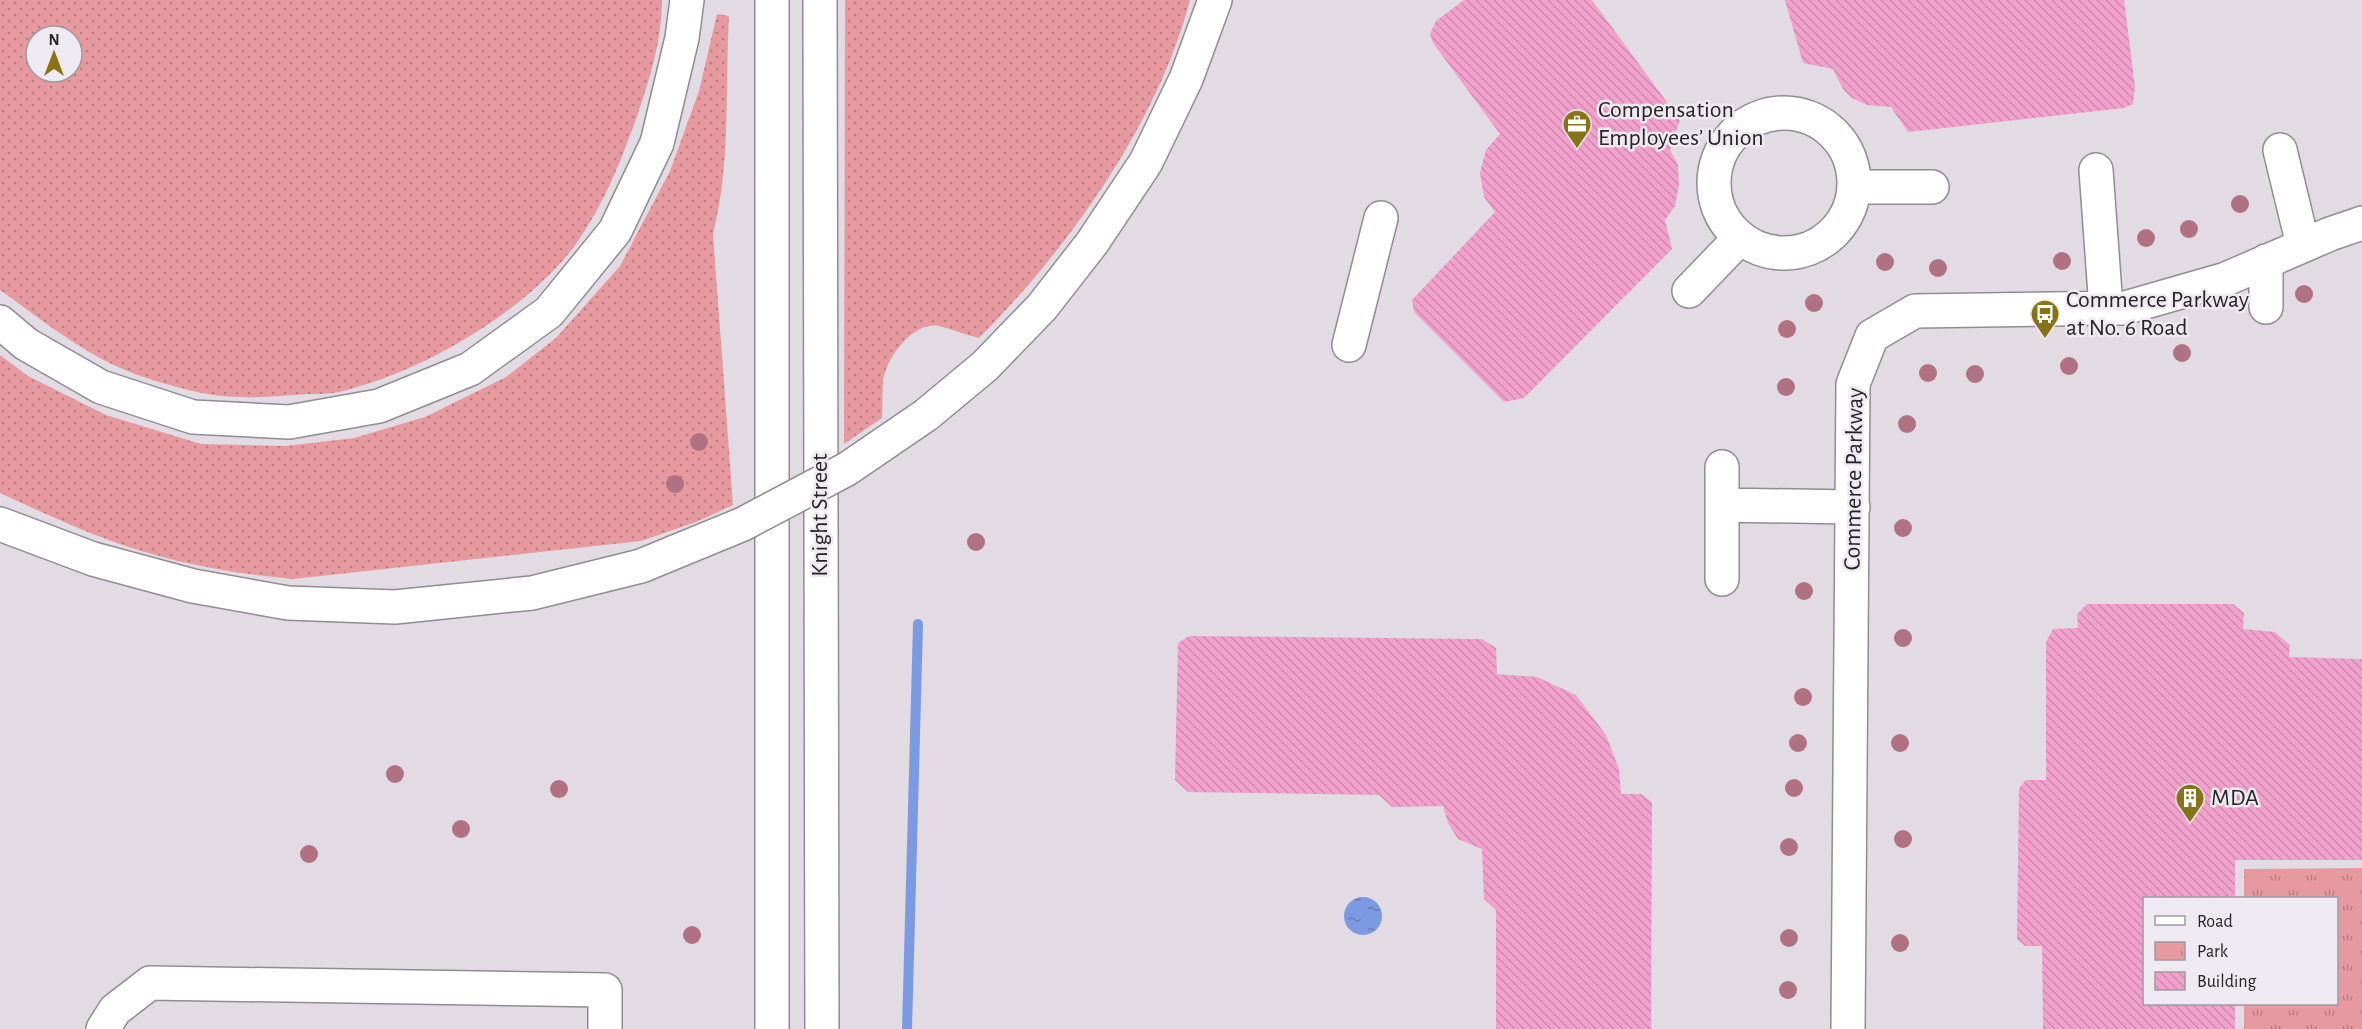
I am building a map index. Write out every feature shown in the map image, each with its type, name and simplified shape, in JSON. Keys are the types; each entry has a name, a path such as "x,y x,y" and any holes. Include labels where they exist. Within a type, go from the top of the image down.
{"main road":[{"path":"0,322 26,344 101,387 193,417 290,422 379,406 470,369 549,312 615,231 657,143 682,38 687,0"},
{"name":"Knight Street","path":"772,0 772,1029"},
{"name":"Knight Street","path":"820,0 822,1029"},
{"path":"0,524 93,559 193,586 288,603 395,607 532,592 641,566 743,524 837,475 926,415 985,366 1042,307 1092,243 1146,162 1186,79 1215,0"},
{"path":"1779,112 1803,115 1824,125 1841,142 1852,163 1854,187 1850,208 1839,227 1822,242 1802,250 1780,253 1759,249 1740,238 1724,219 1715,198 1714,174 1721,151 1735,132 1755,118 1779,112"},
{"path":"2280,150 2303,245"},
{"path":"2096,170 2106,308"},
{"path":"1854,187 1932,187"},
{"path":"1349,345 1381,218"},
{"name":"Commerce Parkway","path":"1848,1029 1853,384 1872,336 1915,311 2126,308 2226,279 2303,245 2362,223"},
{"path":"1689,291 1740,238"},
{"path":"2266,261 2266,307"},
{"path":"1722,467 1722,579"},
{"path":"1722,506 1853,507"},
{"path":"103,1029 115,1010 150,983 605,990 605,1029"}],"green space":[{"path":"0,0 662,0 658,44 637,116 611,182 586,229 555,269 529,293 501,316 437,355 371,383 339,392 228,397 172,386 142,376 99,358 0,290"},
{"path":"845,0 1190,0 1175,46 1156,92 1133,138 1106,182 1045,265 979,338 939,326 929,326 920,329 902,343 885,372 882,418 844,444"},
{"path":"717,14 729,16 723,181 713,234 733,505 696,522 641,541 293,579 248,574 157,556 85,531 0,493 0,355 28,376 106,415 201,444 285,446 354,438 425,417 506,377 556,338 620,266 670,171 699,91"},
{"path":"2362,868 2362,1029 2244,1029 2244,1005 2338,1005 2338,897 2244,897 2244,869"}],"water":[{"path":"1363,897 1377,902 1382,916 1377,930 1363,935 1349,930 1344,916 1349,902"}],"building":[{"path":"1464,0 1592,0 1680,120 1670,150 1678,165 1679,185 1675,206 1665,220 1672,249 1524,398 1504,402 1414,312 1412,300 1495,212 1484,197 1480,173 1486,150 1500,134 1433,43 1430,34 1436,21"},
{"path":"1785,0 2124,0 2135,87 2133,104 2124,108 1908,132 1891,107 1867,105 1852,98 1843,89 1833,69 1803,63"},
{"name":"MDA","path":"2087,604 2233,604 2244,613 2243,629 2275,632 2290,645 2289,657 2362,659 2362,860 2235,860 2235,897 2143,897 2143,1005 2235,1005 2235,1029 2043,1029 2042,946 2025,946 2017,939 2019,788 2026,780 2046,780 2046,642 2053,629 2078,628 2077,614"},
{"path":"1189,636 1482,639 1496,648 1497,674 1537,677 1576,695 1606,735 1619,769 1621,794 1641,794 1652,802 1651,1029 1496,1029 1496,910 1484,899 1482,849 1458,839 1448,823 1443,806 1392,807 1379,795 1188,792 1175,780 1178,643"}],"waterway":[{"path":"907,1029 918,624"}],"place":[{"name":"Compensation Employees’ Union","path":"1577,150"},
{"name":"Commerce Parkway at No. 6 Road","path":"2045,340"},
{"name":"MDA","path":"2190,824"}]}
